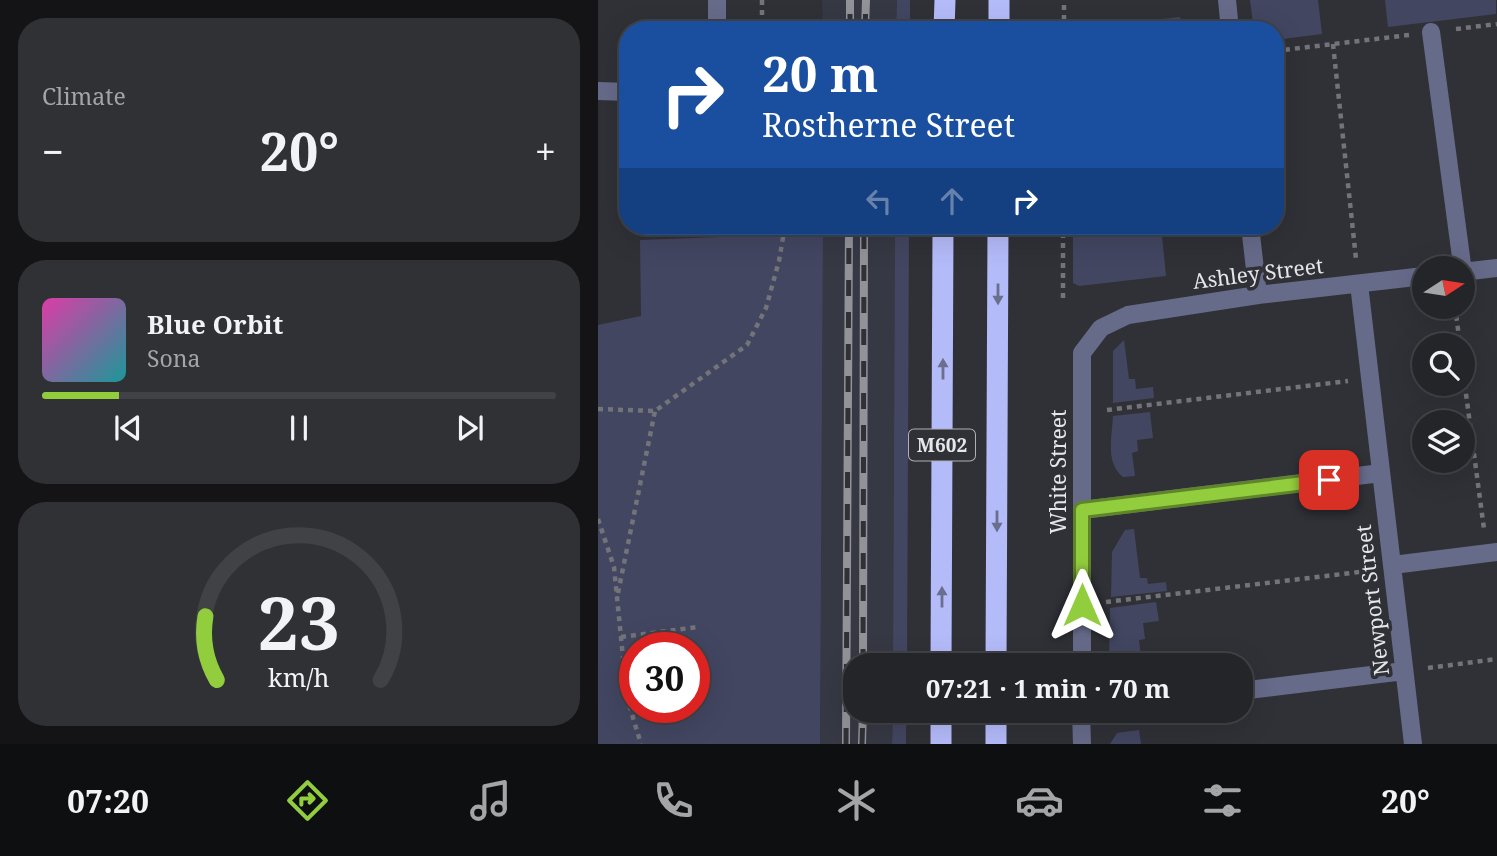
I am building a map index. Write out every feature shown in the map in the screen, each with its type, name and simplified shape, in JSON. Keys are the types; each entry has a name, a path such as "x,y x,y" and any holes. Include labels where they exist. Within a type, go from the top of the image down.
{"highway":[{"path":"944,0 944,21"},
{"path":"999,0 999,21"},
{"name":"M602","path":"941,653 943,235"},
{"name":"M602","path":"996,653 998,235"},
{"path":"941,723 941,744"},
{"path":"996,723 996,744"}],"street":[{"path":"717,0 718,21"},
{"path":"1227,0 1229,21"},
{"path":"1431,32 1461,256"},
{"path":"598,92 619,92"},
{"path":"1251,235 1258,295"},
{"path":"1475,271 1496,268"},
{"name":"Ashley Street","path":"1101,328 1128,315 1258,295 1412,277"},
{"name":"Newport Street","path":"1359,284 1413,744"},
{"name":"White Street","path":"1082,653 1082,353 1101,328"},
{"path":"1082,510 1381,474"},
{"path":"1393,565 1496,552"},
{"path":"1253,689 1404,671"},
{"path":"1082,723 1082,744"}],"path":[{"path":"762,0 762,21"},
{"path":"1064,0 1064,21"},
{"path":"1458,29 1496,24"},
{"path":"1284,50 1405,35"},
{"path":"1333,44 1356,258"},
{"path":"598,409 655,411 747,345 766,308 783,235"},
{"path":"1063,235 1063,298"},
{"path":"1114,410 1335,382"},
{"path":"1466,396 1485,537"},
{"path":"617,597 655,411"},
{"path":"598,519 614,567 620,632"},
{"path":"1111,602 1359,572"},
{"path":"660,632 698,627"},
{"path":"1435,667 1496,659"},
{"path":"635,723 641,744"}],"shaded area":[{"path":"822,0 897,0 896,21 823,21"},
{"path":"897,0 910,0 910,21 896,21"},
{"path":"1250,0 1318,0 1322,34 1284,39 1284,21 1253,21"},
{"path":"1385,0 1496,0 1496,14 1388,27"},
{"path":"1180,17 1181,21 1145,21"},
{"path":"823,235 895,235 893,653 843,653 843,723 893,723 892,744 820,744"},
{"path":"823,235 820,744 598,744 598,325 641,316 640,240"},
{"path":"895,235 909,235 907,653 893,653"},
{"path":"1073,235 1162,235 1166,276 1079,286 1073,283"},
{"path":"1124,340 1129,379 1135,379 1136,389 1153,387 1154,398 1113,403 1113,351"},
{"path":"1150,412 1153,438 1137,440 1138,451 1132,453 1135,476 1123,477 1117,471 1112,457 1113,416"},
{"path":"1134,529 1140,578 1147,578 1148,584 1166,582 1167,591 1111,597 1112,552 1125,530"},
{"path":"1156,602 1159,621 1143,623 1145,639 1139,640 1141,653 1109,653 1110,608"},
{"path":"893,723 906,723 906,744 892,744"},
{"path":"1139,730 1141,744 1110,744 1117,733"}],"railway":[{"path":"850,0 850,21"},
{"path":"865,21 866,0"},
{"path":"846,744 849,235"},
{"path":"863,653 864,235"},
{"path":"862,744 863,723"}],"route":[{"path":"1082,605 1082,510 1329,480"}]}
